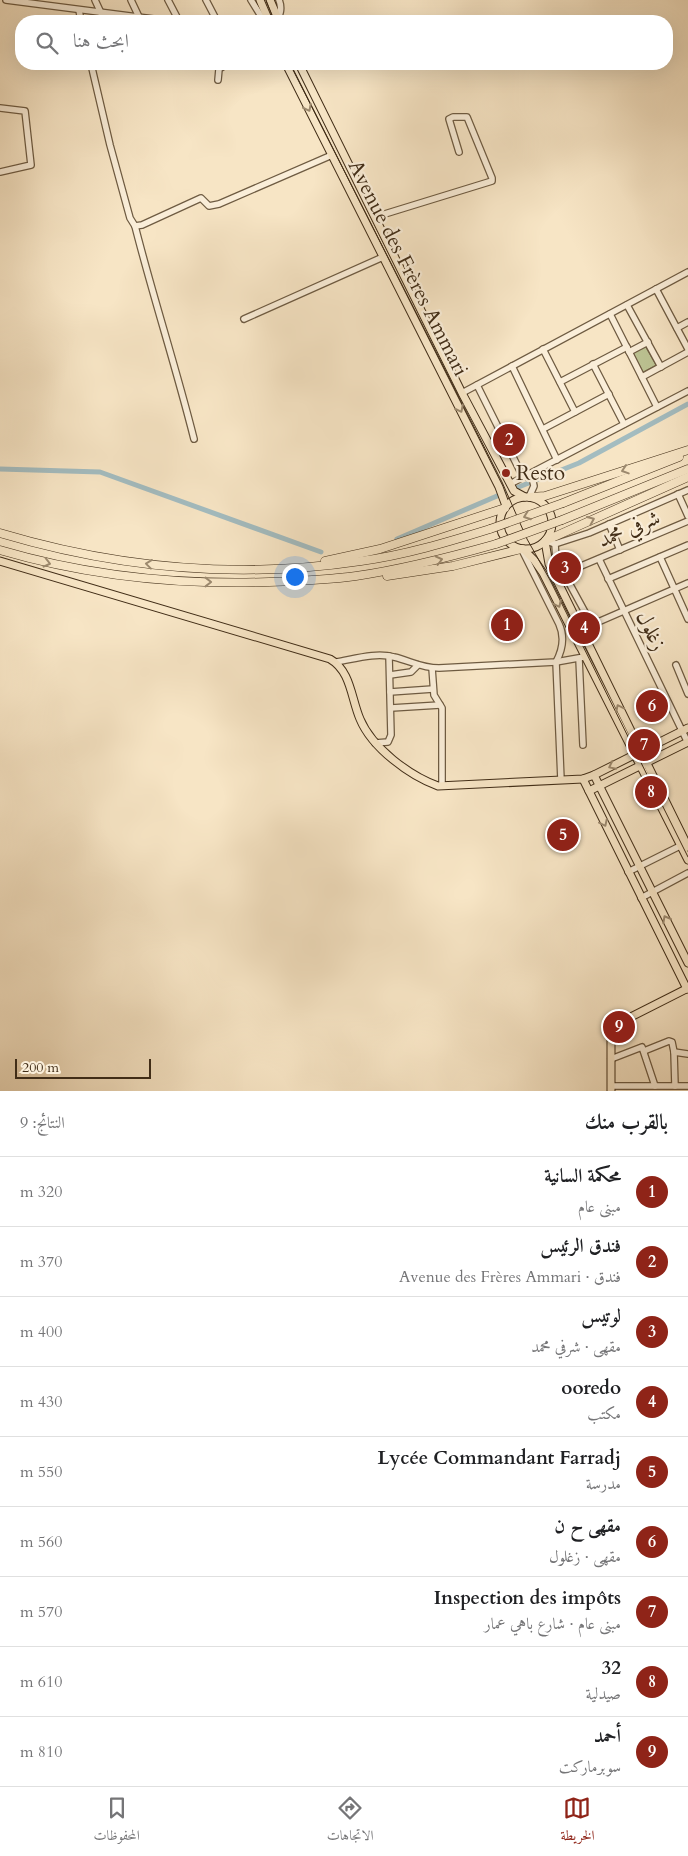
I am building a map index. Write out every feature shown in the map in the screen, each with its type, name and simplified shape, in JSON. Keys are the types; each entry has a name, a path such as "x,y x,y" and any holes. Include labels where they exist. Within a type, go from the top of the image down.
{"highway":[{"path":"528,497 545,496 688,450"},
{"path":"0,533 62,550 125,562 192,569 270,569 363,561 424,548 490,529 563,503 688,453"},
{"path":"305,580 356,576 393,570 439,560 496,544 562,520 688,469"},
{"path":"546,540 688,477"},
{"path":"270,569 360,554 506,507"},
{"path":"0,550 69,568 154,580 190,582 375,578 453,566 522,549"}],"main road":[{"path":"260,0 266,15"},
{"path":"270,0 276,15"},
{"name":"Avenue des Frères Ammari","path":"289,70 499,487 506,507"},
{"name":"Avenue des Frères Ammari","path":"302,70 462,393 512,488"},
{"path":"512,488 541,502 549,511 552,522 552,529 546,540 535,548 522,549"},
{"path":"528,497 513,501 506,507 502,514 501,529 508,542 522,549 534,560 544,574 582,658 638,754"},
{"path":"546,540 547,559 582,629 643,765 686,845 688,860"},
{"path":"0,561 336,662 347,676 364,728 376,743 385,753 426,782 442,786 583,779 638,754 685,729"},
{"path":"588,791 688,742"},
{"path":"594,775 688,963"},
{"path":"583,779 640,898 687,989 612,1026 610,1031 612,1059 611,1088"}],"street":[{"path":"6,0 120,15"},
{"path":"56,0 60,8"},
{"path":"95,0 101,13"},
{"path":"131,0 138,15"},
{"path":"168,0 176,15"},
{"path":"206,0 214,15"},
{"path":"251,0 260,15"},
{"path":"279,0 281,7 279,15"},
{"path":"79,10 80,15"},
{"path":"92,70 110,146 130,218 135,226 194,439"},
{"path":"218,80 219,70"},
{"path":"0,108 25,111 30,165 0,172"},
{"path":"375,217 492,181 468,117 453,117 449,119 459,152"},
{"path":"135,226 142,225 201,198 209,206 219,204 332,155"},
{"path":"244,319 383,257"},
{"path":"462,393 688,272"},
{"path":"642,377 688,351 656,290"},
{"path":"627,305 661,367"},
{"path":"610,314 657,407"},
{"path":"677,328 688,322"},
{"path":"560,382 593,364 648,342"},
{"path":"544,349 575,412"},
{"path":"593,364 624,424"},
{"path":"512,366 544,429 557,460"},
{"path":"478,385 523,477"},
{"path":"523,477 532,479 557,460 688,391"},
{"path":"544,429 609,394"},
{"path":"512,488 523,477"},
{"path":"528,497 533,489 532,479"},
{"path":"546,540 555,544 609,524 688,490"},
{"path":"678,494 688,516"},
{"name":"شرفي محمد","path":"556,577 688,522"},
{"path":"609,524 620,550"},
{"path":"555,544 555,556 563,574 592,625"},
{"path":"608,579 688,545"},
{"path":"522,549 561,628 563,640 556,662 562,780"},
{"path":"660,557 688,617"},
{"name":"زغلول","path":"599,559 623,612 685,729 688,742"},
{"path":"582,629 688,583"},
{"path":"554,630 561,628"},
{"path":"336,662 365,656 389,656 418,666 432,668 556,662 582,658 583,745"},
{"path":"385,753 391,734 389,656"},
{"path":"676,665 688,694"},
{"path":"390,675 411,672 418,666"},
{"path":"432,668 434,695 442,708 442,786"},
{"path":"390,692 433,689"},
{"path":"390,708 440,705"},
{"path":"376,743 388,742"},
{"path":"628,872 686,845"},
{"path":"640,898 688,873"},
{"path":"644,1051 670,1041 674,1052 675,1086"},
{"path":"612,1059 640,1047 644,1051 655,1086"},
{"path":"674,1052 688,1054"},
{"path":"611,1088 688,1086"}],"green space":[{"path":"645,346 656,365 643,372 633,353"}],"waterway":[{"path":"511,490 579,463 688,404"},
{"path":"0,469 100,472 321,552"},
{"path":"397,539 504,493"}],"tram line":[{"path":"266,0 272,15"},
{"path":"293,70 502,482 527,539 550,580 688,857"}],"place":[{"name":"فندق الرئيس","path":"509,440"},
{"name":"Resto","path":"506,473"},
{"name":"لوتيس","path":"565,568"},
{"name":"محكمة السانية","path":"507,625"},
{"name":"ooredo","path":"584,628"},
{"name":"مقهى ح ن","path":"652,706"},
{"name":"Inspection des impôts","path":"644,745"},
{"name":"32","path":"651,792"},
{"name":"Lycée Commandant Farradj","path":"563,835"},
{"name":"أحمد","path":"619,1027"}]}
